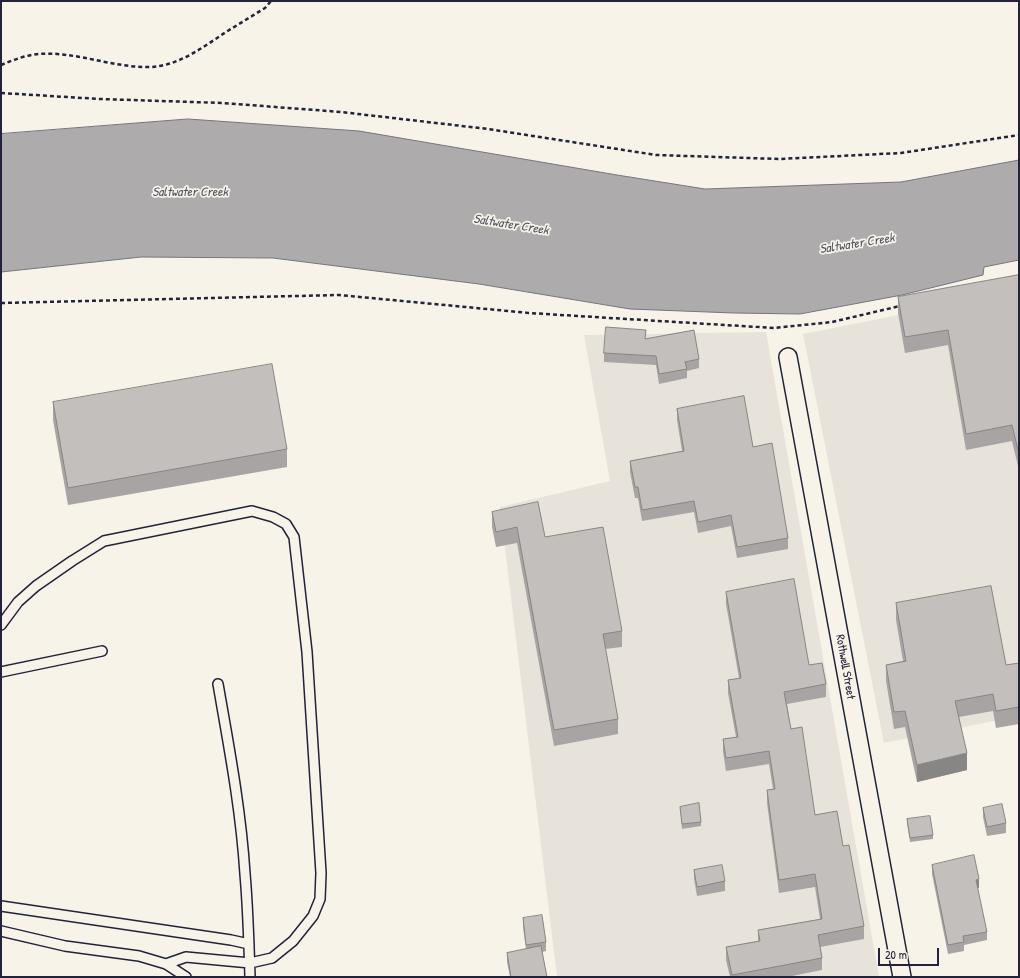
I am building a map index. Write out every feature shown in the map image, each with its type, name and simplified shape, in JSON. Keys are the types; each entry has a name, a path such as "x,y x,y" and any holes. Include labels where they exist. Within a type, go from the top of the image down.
{"street":[{"name":"Rothwell Street","path":"788,357 902,977"}],"lane":[{"path":"1,625 18,602 36,586 104,541 252,511 273,517 286,524 294,537 307,652 321,873 320,898 313,916 293,941 272,958 250,963 186,957 166,964"},
{"path":"1,672 102,651"},
{"path":"218,684 229,744 246,874 250,977"},
{"path":"1,906 231,940 249,944"},
{"path":"1,931 65,946 139,956 166,964 186,977"}],"path":[{"path":"1,65 38,54 55,54 99,62 150,67 174,62 202,49 260,11 271,1"},
{"path":"1,93 100,99 223,103 340,112 488,129 656,155 779,159 901,153 1019,135"},
{"path":"1,303 339,295 529,313 774,328 832,322 907,305"}],"shaded area":[{"path":"1019,291 1019,716 884,743 803,334"},
{"path":"766,332 879,977 557,977 500,507 610,481 584,335"}],"water":[{"name":"Saltwater Creek","path":"188,119 359,131 705,189 901,182 1019,160 1019,260 984,267 983,275 902,295 800,314 630,309 479,284 273,258 141,257 1,272 1,134"}],"building":[{"path":"1019,275 1018,450 1012,425 966,434 948,330 905,337 898,297"},
{"path":"606,327 646,330 645,339 694,330 699,359 685,362 687,369 659,374 656,356 604,353"},
{"path":"272,364 287,449 68,488 53,402"},
{"path":"744,396 753,447 772,443 788,538 737,547 731,515 698,522 694,501 642,510 638,487 635,487 630,461 684,451 677,409"},
{"path":"538,502 545,537 603,527 622,631 603,634 618,719 554,730 517,527 496,532 492,512"},
{"path":"794,579 809,665 822,663 826,684 784,692 791,729 802,727 815,815 837,811 843,846 849,845 864,926 818,935 822,958 732,975 726,947 760,941 758,930 822,919 815,874 779,880 767,790 775,789 769,751 726,758 723,739 738,737 728,680 741,678 726,592"},
{"path":"991,586 1006,665 1019,663 1019,707 996,711 993,694 955,701 967,753 917,765 905,711 894,712 886,665 906,661 896,603"},
{"path":"699,803 701,822 682,824 680,807"},
{"path":"1002,804 1006,823 987,827 983,808"},
{"path":"930,816 933,835 910,838 907,819"},
{"path":"974,855 979,879 976,880 987,932 963,936 964,942 948,945 932,865"},
{"path":"722,865 725,881 697,887 694,870"},
{"path":"542,915 546,942 526,945 523,918"},
{"path":"541,946 547,977 511,977 507,953"}]}
